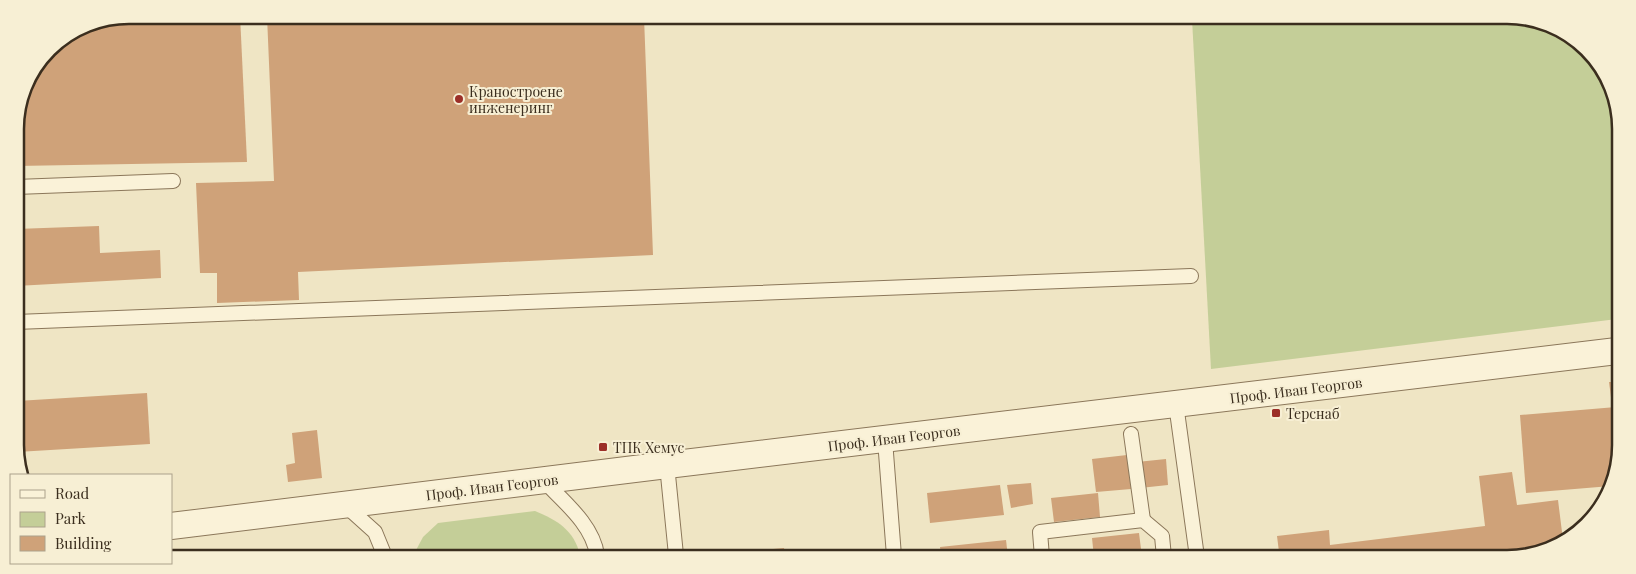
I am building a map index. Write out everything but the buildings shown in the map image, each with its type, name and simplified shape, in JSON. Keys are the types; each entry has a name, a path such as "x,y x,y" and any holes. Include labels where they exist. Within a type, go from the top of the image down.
{"street":[{"name":"Проф. Иван Георгов","path":"172,526 1612,353"}],"lane":[{"path":"24,186 173,181"},
{"path":"24,322 1191,276"},
{"path":"1176,404 1196,550"},
{"path":"1131,434 1143,520 1162,536 1163,550"},
{"path":"885,440 894,550"},
{"path":"667,465 676,550"},
{"path":"544,481 584,524 596,550"},
{"path":"345,505 375,532 382,550"},
{"path":"1041,550 1040,532 1143,520"}],"green space":[{"path":"1192,24 1521,25 1541,29 1554,35 1565,41 1586,60 1598,76 1604,89 1611,115 1612,320 1211,369"},
{"path":"535,511 564,527 574,539 578,550 416,550 423,537 438,523"}],"place":[{"name":"Краностроене инженеринг","path":"459,99"},
{"name":"Терснаб","path":"1276,413"},
{"name":"ТПК Хемус","path":"603,447"}]}
